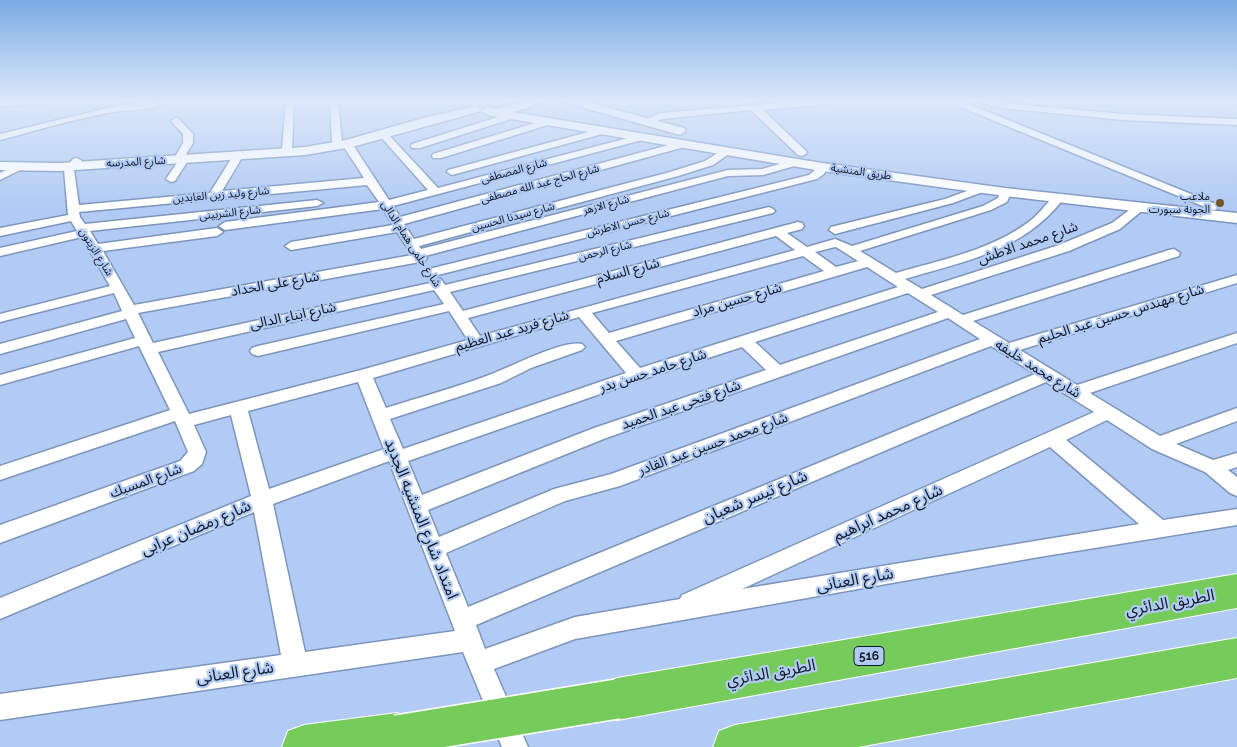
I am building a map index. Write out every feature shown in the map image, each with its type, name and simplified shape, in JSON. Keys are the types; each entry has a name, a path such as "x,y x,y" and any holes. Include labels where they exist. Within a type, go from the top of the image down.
{"highway":[{"name":"الطريق الدائري","path":"304,747 397,735 616,699 1230,592"},
{"path":"735,747 1237,658"}],"street":[{"path":"171,178 183,157 188,143 188,136"},
{"path":"287,149 288,136"},
{"path":"341,136 342,143"},
{"name":"شارع المدرسه","path":"0,166 74,164 287,149 342,143 364,136"},
{"name":"شارع المدرسه","path":"183,157 305,152 375,136"},
{"path":"385,136 435,191"},
{"path":"416,146 448,136"},
{"path":"437,156 492,136"},
{"path":"452,172 584,136"},
{"name":"طريق المنشية","path":"630,136 728,151 1214,207 1237,216"},
{"name":"طريق المنشية","path":"709,136 798,158 822,167 1005,192 1237,216"},
{"path":"779,136 798,158"},
{"path":"1039,136 1214,207"},
{"name":"شارع المصطفى","path":"382,200 435,191 642,138"},
{"name":"شارع حلمى همام الدالى","path":"342,143 477,342"},
{"name":"شارع الحاج عبد الله مصطفى","path":"291,246 398,225 684,144"},
{"name":"شارع سيدنا الحسين","path":"416,252 683,172 710,163 728,151"},
{"path":"214,196 238,156"},
{"name":"شارع المدرسه","path":"0,158 74,164"},
{"name":"شارع الازهر","path":"416,252 728,173 763,172 798,158"},
{"path":"74,164 69,170 78,222"},
{"path":"0,177 18,167"},
{"name":"شارع حسن الاطرش","path":"436,283 813,177 820,172 822,167"},
{"name":"شارع وليد زين العابدين","path":"78,222 214,196 370,182"},
{"path":"842,241 981,189"},
{"name":"شارع فريد عبد العظيم","path":"0,473 182,417 238,407 364,375 582,311 830,243 987,208 1003,200 1005,192"},
{"path":"894,278 973,253 1005,240 1035,223 1058,198"},
{"path":"96,248 221,229 382,200"},
{"name":"شارع الشربينى","path":"78,222 382,200"},
{"name":"شارع محمد الاطش","path":"915,291 1005,268 1078,242 1116,226 1140,207"},
{"name":"شارع الرحمن","path":"436,283 769,211"},
{"path":"0,232 78,222"},
{"path":"0,252 78,222"},
{"name":"شارع الزيتون","path":"78,222 96,248 146,344"},
{"name":"شارع السلام","path":"258,351 455,311 798,226"},
{"path":"777,231 834,272"},
{"name":"شارع محمد خليفه","path":"842,241 868,262 1108,413 1158,444 1212,467 1237,488"},
{"name":"شارع على الحداد","path":"0,349 130,312 416,252"},
{"name":"شارع فتحى عبد الحميد","path":"416,506 600,433 778,372 955,317 1174,254"},
{"name":"شارع حسين مراد","path":"606,339 868,262"},
{"name":"شارع مهندس حسين عبد الحليم","path":"999,344 1237,278"},
{"name":"شارع ابناء الدالى","path":"0,380 146,344 436,283"},
{"path":"0,318 118,288"},
{"name":"شارع حامد حسن بدر","path":"396,455 744,341 915,291"},
{"path":"582,311 637,375"},
{"path":"1075,392 1237,338"},
{"path":"744,341 778,372"},
{"name":"شارع المسبك","path":"0,534 187,466 195,459 197,452 146,344"},
{"name":"شارع محمد حسين عبد القادر","path":"433,549 561,494 613,481 999,344"},
{"path":"380,416 495,379 525,364 577,347"},
{"name":"امتداد شارع المنشيه الجديد","path":"364,375 479,663"},
{"name":"شارع تيسر شعبان","path":"466,630 1048,375"},
{"path":"238,407 262,500 295,664"},
{"name":"شارع محمد ابراهيم","path":"668,612 1108,413"},
{"path":"1158,444 1237,414"},
{"path":"1052,438 1160,529"},
{"name":"شارع رمضان عرابى","path":"0,609 262,500 396,455"},
{"path":"1212,467 1237,460"},
{"name":"شارع العنانى","path":"479,663 575,628 1237,517"},
{"name":"شارع العنانى","path":"0,707 295,664 466,630"},
{"path":"479,663 515,747"}],"place":[{"name":"ملاعب الجونة سبورت","path":"1220,203"}]}
